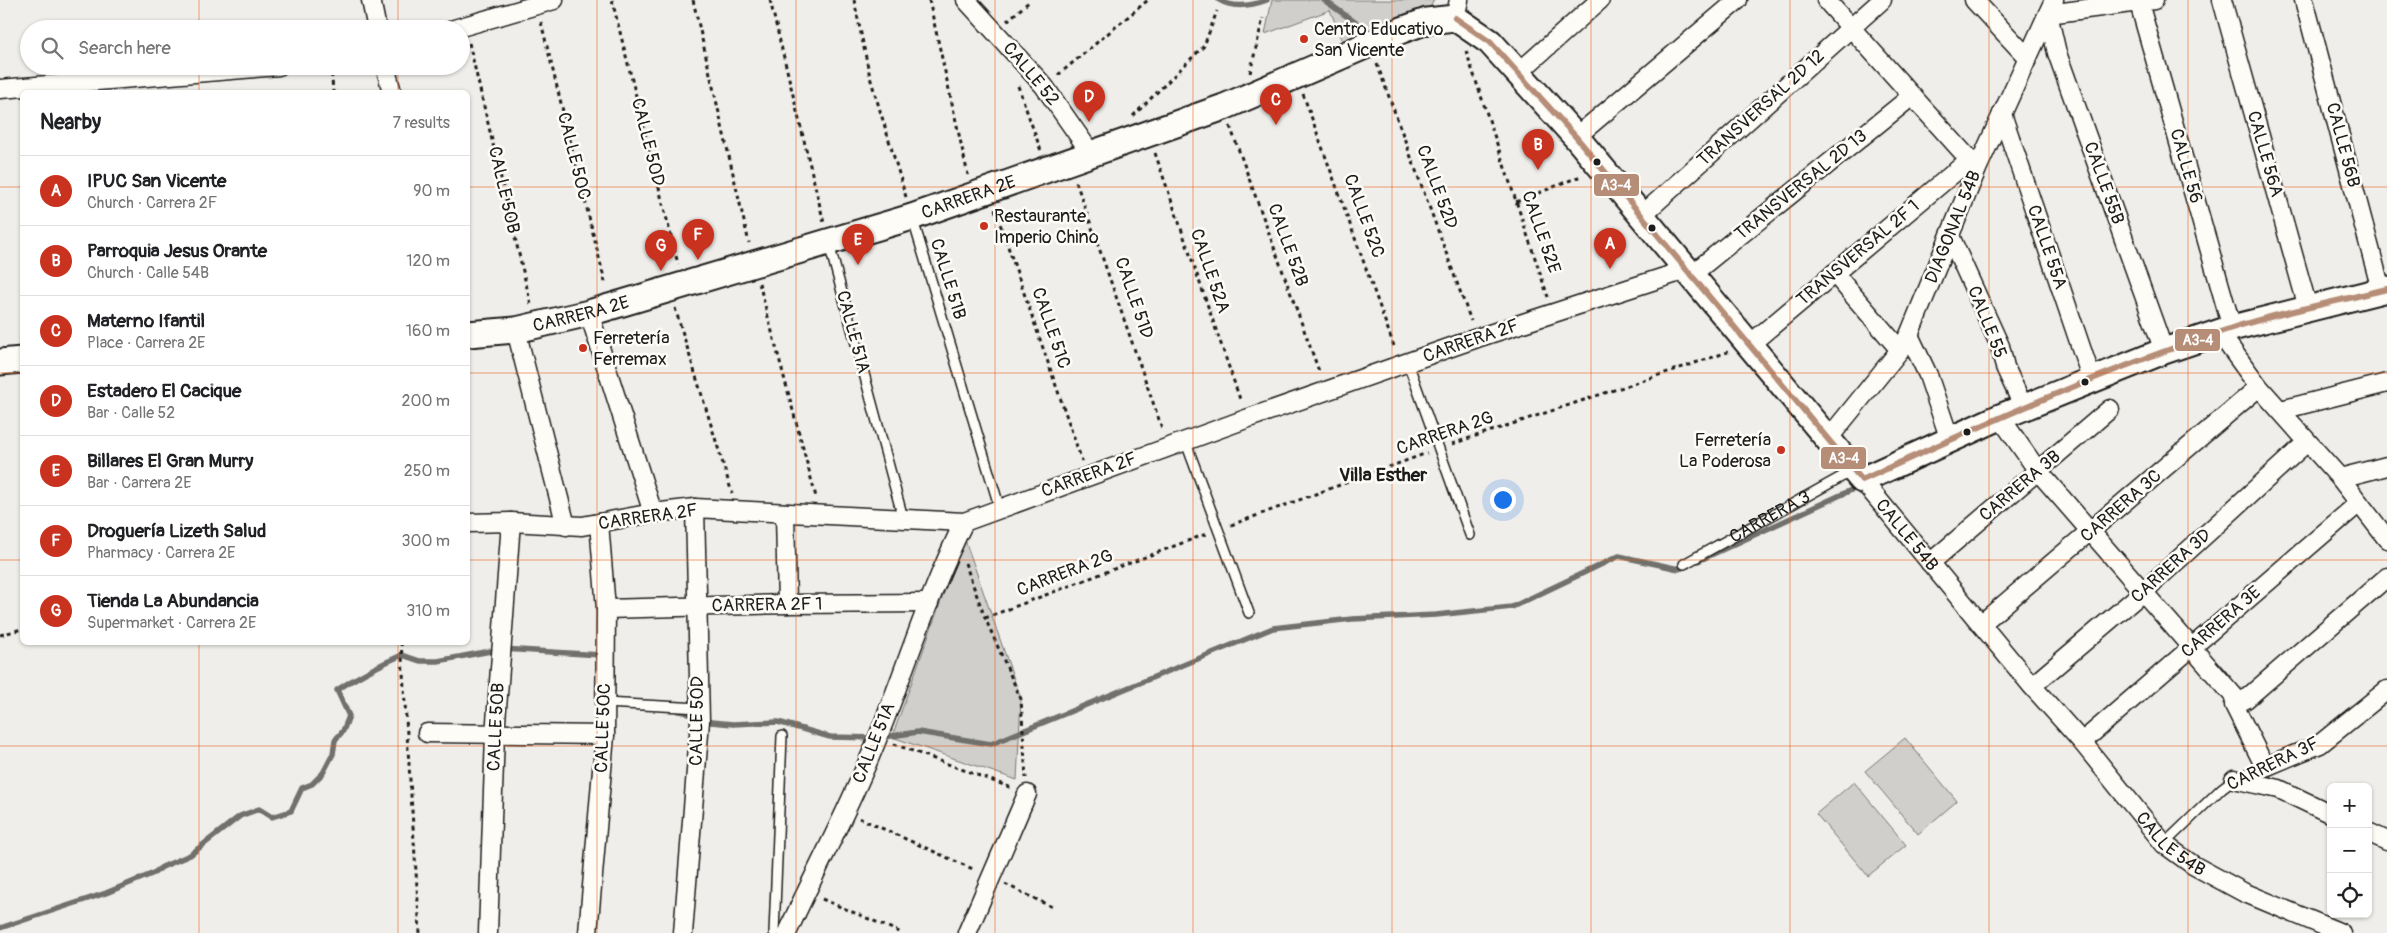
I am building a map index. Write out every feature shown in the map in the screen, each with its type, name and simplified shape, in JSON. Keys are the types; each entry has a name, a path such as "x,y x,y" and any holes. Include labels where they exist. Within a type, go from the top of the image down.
{"street":[{"path":"371,0 375,20"},
{"path":"470,24 554,0"},
{"name":"CALLE 52","path":"966,0 1044,86 1068,160"},
{"path":"1518,73 1600,0"},
{"path":"1576,137 1738,0"},
{"path":"1826,0 1972,165"},
{"name":"TRANSVERSAL 2D 12","path":"1641,216 1882,0"},
{"path":"1974,0 2028,58"},
{"name":"CALLE 56A","path":"2222,0 2308,308"},
{"name":"CALLE 56B","path":"2304,0 2384,290"},
{"path":"2051,7 2147,2"},
{"name":"CALLE 56","path":"2147,2 2225,330"},
{"name":"DIAGONAL 54B","path":"1828,439 1904,342 1950,236 1972,165 2002,114 2051,7"},
{"name":"CALLE 55B","path":"2051,7 2058,53 2164,351"},
{"name":"CARRERA 2E","path":"470,334 526,328 600,310 912,217 1068,160 1137,128 1233,104 1457,9"},
{"name":"CALLE 54B","path":"1457,9 1490,42 1576,137 2032,686 2082,742 2164,844 2193,865 2243,892 2341,933"},
{"path":"0,90 174,75"},
{"path":"387,75 391,90"},
{"name":"TRANSVERSAL 2D 13","path":"1688,272 1912,96"},
{"name":"CALLE 55A","path":"2002,114 2092,380"},
{"name":"TRANSVERSAL 2F 1","path":"1749,345 1834,273 1972,165"},
{"name":"CALLE 55","path":"1950,236 2000,346 2005,367 2024,408"},
{"name":"CARRERA 2F","path":"470,523 511,522 566,526 599,523 653,513 695,508 964,522 1168,446 1477,338 1688,272"},
{"path":"1834,273 1904,342 1928,375 1950,440"},
{"name":"CARRERA 3","path":"1858,475 1950,440 2000,417 2164,351 2225,330 2384,290"},
{"path":"600,310 653,513"},
{"path":"526,328 566,526"},
{"path":"2225,330 2259,387 2340,478 2387,539"},
{"path":"0,362 20,360"},
{"path":"2281,410 2387,383"},
{"name":"CARRERA 3C","path":"1981,624 2259,387"},
{"name":"CARRERA 3B","path":"1930,563 2110,409"},
{"path":"2000,417 2038,471 2144,591 2237,704 2265,767"},
{"name":"CARRERA 3D","path":"2032,686 2144,591 2307,442"},
{"path":"2340,478 2387,466"},
{"name":"CARRERA 3E","path":"2082,742 2359,503"},
{"name":"CALLE 50D","path":"682,933 700,708 695,508"},
{"path":"785,513 787,604"},
{"name":"CALLE 50B","path":"488,933 495,735 511,522"},
{"name":"CALLE 51A","path":"787,933 846,812 878,738 929,603 964,522"},
{"name":"CALLE 50C","path":"588,933 605,736 606,609 599,523"},
{"path":"2237,704 2387,577"},
{"name":"CARRERA 2F 1","path":"606,609 787,604 929,603"},
{"name":"CARRERA 3F","path":"2265,767 2320,744 2387,690"},
{"path":"427,732 605,736"},
{"path":"2234,779 2279,790 2327,812"},
{"path":"967,933 1027,794"},
{"path":"2372,834 2387,841"}],"lane":[{"name":"CALLE 51B","path":"912,217 1000,509"},
{"name":"CALLE 51A","path":"828,241 903,518"},
{"path":"1404,364 1470,535"},
{"path":"1186,440 1217,530 1250,614"},
{"name":"CARRERA 3","path":"1684,564 1858,475"},
{"path":"605,703 700,708"},
{"path":"774,933 782,736"},
{"name":"CARRERA 3F","path":"2164,844 2234,779 2265,767"}],"path":[{"name":"CALLE 50D","path":"612,0 676,286 738,510"},
{"path":"770,0 828,241"},
{"path":"854,0 870,77 912,217"},
{"name":"CALLE 51C","path":"929,0 981,193 1087,476"},
{"path":"995,31 1031,0"},
{"path":"1044,86 1148,0"},
{"name":"CALLE 50C","path":"537,5 600,310"},
{"name":"CALLE 52E","path":"1457,9 1516,202 1554,313"},
{"path":"1137,128 1204,46 1217,11"},
{"path":"1233,104 1256,51 1263,18"},
{"name":"CALLE 52D","path":"1370,45 1477,338"},
{"name":"CALLE 50B","path":"470,73 526,328"},
{"path":"332,75 333,90"},
{"name":"CALLE 51D","path":"1015,76 1068,160 1168,446"},
{"name":"CALLE 52C","path":"1297,77 1404,364"},
{"name":"CALLE 52B","path":"1233,104 1326,391"},
{"name":"CALLE 52A","path":"1137,128 1246,419"},
{"path":"1516,202 1601,168"},
{"name":"CARRERA 2G","path":"985,618 1438,449 1749,345"},
{"path":"878,738 1027,794 1021,699 985,618 956,539"},
{"path":"0,635 20,630"},
{"path":"401,645 420,933"},
{"path":"846,812 1054,908"},
{"path":"806,892 902,933"}],"shaded area":[{"path":"1272,0 1434,0 1426,14 1344,45 1330,10 1265,34"},
{"path":"964,537 1021,699 1017,780 892,737"},
{"path":"1905,738 1957,801 1918,834 1865,771"},
{"path":"1854,782 1906,845 1868,876 1816,814"}],"waterway":[{"path":"1219,0 1237,6 1255,4 1267,0"},
{"path":"1324,0 1373,35"},
{"path":"1698,561 1860,486"},
{"path":"678,711 685,712 700,721 733,724 778,722 830,737 878,738 918,732 991,744 1273,628 1352,619 1436,615 1512,607 1619,556 1679,569 1688,566"},
{"path":"0,928 106,893 154,873 162,867 190,855 240,816 259,809 272,817 291,811 302,788 312,784 323,773 333,754 335,740 343,731 349,716 337,690 393,659 402,655 420,661 438,661 501,649 601,655 601,657"}],"transit line":[{"name":"A3-4","path":"1455,18 1490,42 1576,137 1862,480 2043,399 2135,362 2268,317 2387,289"}],"place":[{"name":"Centro Educativo San Vicente","path":"1304,39"},
{"name":"Estadero El Cacique","path":"1089,122"},
{"name":"Materno Ifantil","path":"1276,125"},
{"name":"Parroquia Jesus Orante","path":"1538,170"},
{"name":"Restaurante Imperio Chino","path":"984,226"},
{"name":"Droguería Lizeth Salud","path":"698,260"},
{"name":"Billares El Gran Murry","path":"858,265"},
{"name":"IPUC San Vicente","path":"1610,269"},
{"name":"Tienda La Abundancia","path":"661,271"},
{"name":"Ferretería Ferremax","path":"583,348"},
{"name":"Ferretería La Poderosa","path":"1781,450"}],"district":[{"name":"Villa Esther","path":"1383,475"}]}
